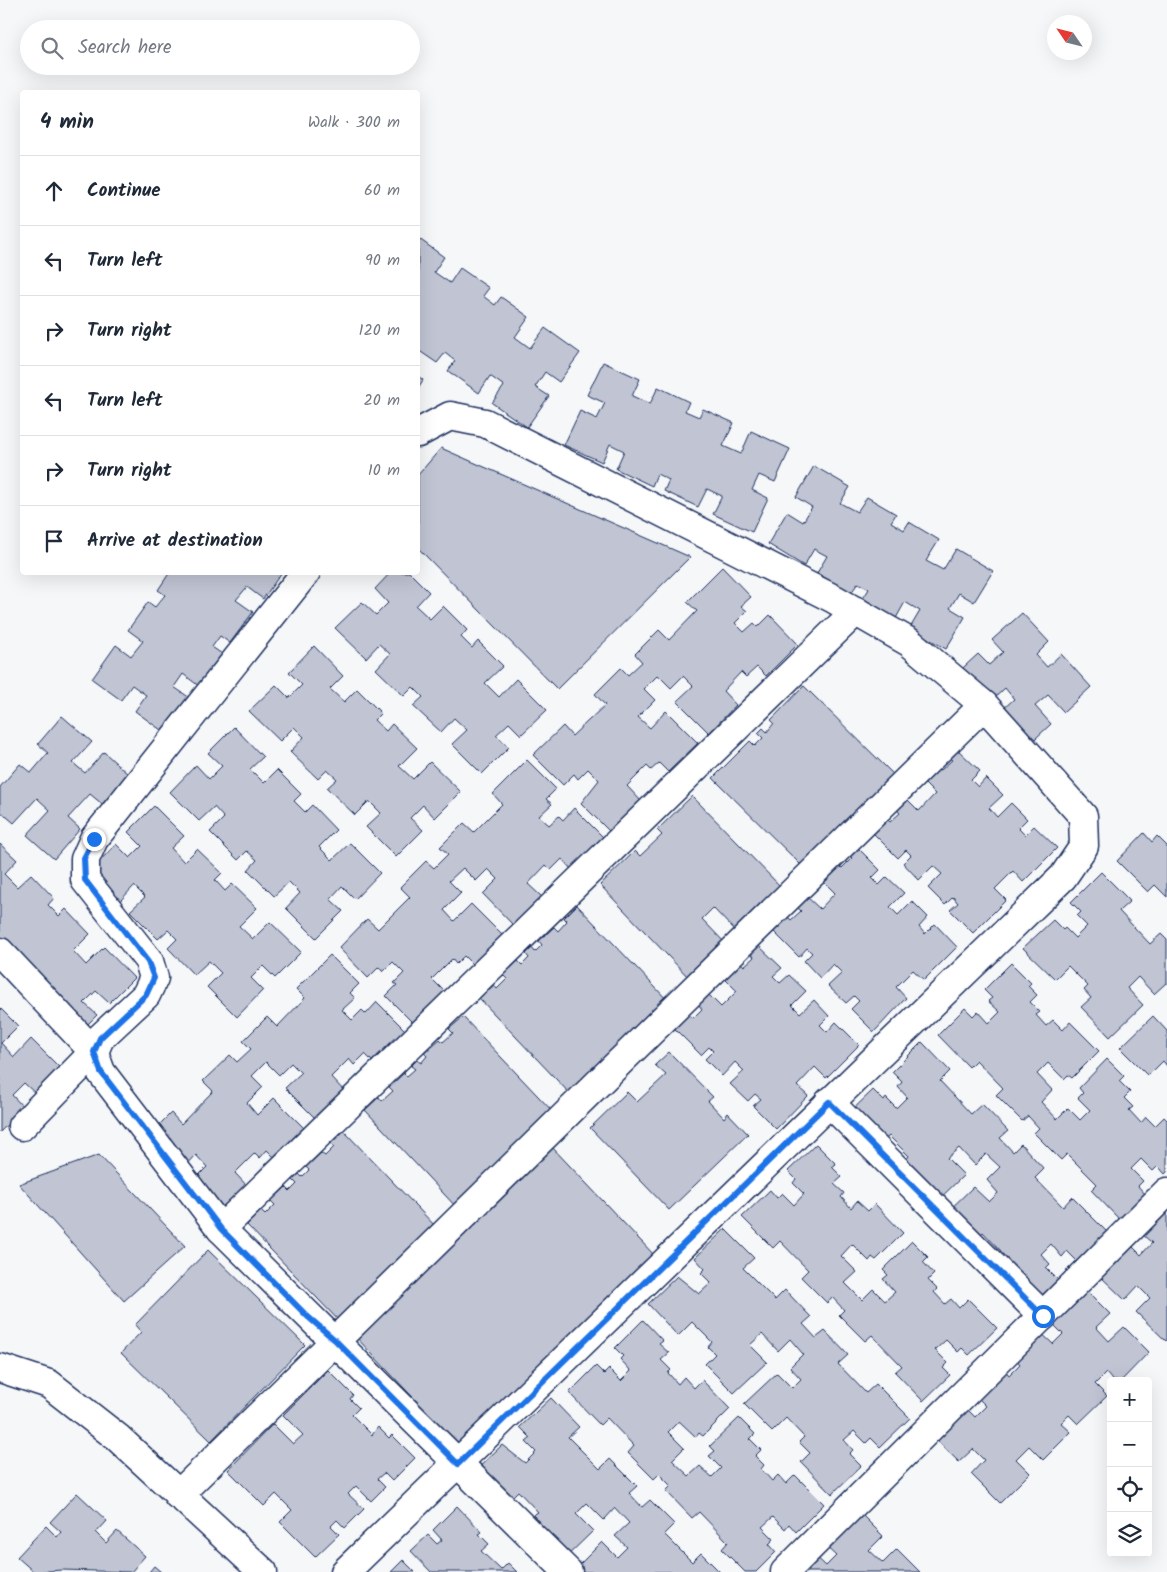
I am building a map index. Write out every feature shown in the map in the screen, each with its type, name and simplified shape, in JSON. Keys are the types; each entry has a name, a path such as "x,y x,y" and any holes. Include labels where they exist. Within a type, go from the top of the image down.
{"street":[{"path":"345,1572 829,1102 1063,878 1084,846 1083,816 984,705 909,642 856,611 485,423 450,416 420,432"},
{"path":"22,1126 94,1052 100,1038 146,995 154,978 148,962 85,880 84,858 94,839 304,575"},
{"path":"221,1229 856,611"},
{"path":"178,1495 984,705"},
{"path":"0,952 94,1052 101,1072 221,1229 568,1572"},
{"path":"829,1102 1043,1316"},
{"path":"785,1572 1167,1192"},
{"path":"0,1368 49,1384 118,1438 263,1572"}],"building":[{"path":"420,239 444,257 434,272 450,283 460,268 489,288 483,296 495,305 501,297 529,317 515,337 530,348 545,328 580,353 559,382 545,372 535,387 549,396 527,427 492,403 504,386 490,376 479,393 448,371 455,361 445,353 437,363 420,351"},
{"path":"603,362 640,379 632,396 650,404 658,387 689,402 685,411 699,417 703,409 734,423 723,446 741,454 751,431 790,449 775,482 759,475 752,490 768,498 752,532 713,514 722,496 707,489 698,507 664,491 669,480 657,474 652,486 616,469 624,451 610,444 602,462 564,445 580,411 597,419 605,403 587,395"},
{"path":"441,448 690,557 557,689 420,550 420,473"},
{"path":"814,466 850,487 840,503 857,512 867,497 896,514 891,522 904,530 909,522 939,540 926,561 943,570 956,549 993,571 974,602 959,593 950,608 965,617 946,649 910,628 920,611 905,602 895,620 862,600 869,589 858,583 851,593 817,573 827,556 814,549 804,566 768,544 787,512 803,522 812,507 796,497"},
{"path":"722,567 751,597 741,606 747,611 735,623 744,632 754,623 758,627 770,615 798,644 766,676 757,667 746,677 741,672 723,691 736,705 709,733 677,701 693,686 683,676 671,688 658,675 644,689 655,700 638,717 650,728 666,711 698,743 668,772 659,763 651,770 647,766 627,786 641,801 609,831 581,803 599,780 588,769 578,779 574,774 563,785 533,755 563,726 572,736 605,705 595,694 621,668 628,675 642,662 635,654 659,630 669,640 697,611 687,602"},
{"path":"168,575 280,575 263,599 247,587 236,600 253,612 230,643 220,636 212,647 222,654 199,686 183,674 174,687 190,698 165,733 135,711 146,695 132,685 121,700 92,679 116,645 131,656 143,641 128,630 148,602 155,607 165,595 158,590"},
{"path":"388,575 412,575 429,592 416,606 430,619 443,606 467,630 461,637 472,648 478,641 503,666 485,683 499,697 516,679 547,710 521,735 509,723 496,735 509,747 482,774 452,744 467,730 454,718 441,732 413,706 423,697 413,687 404,696 376,669 390,654 379,644 366,658 335,628 362,602 376,615 388,603 375,589"},
{"path":"1022,613 1049,642 1036,655 1047,667 1061,654 1091,687 1064,712 1048,695 1035,706 1051,724 1022,751 992,719 1014,699 1005,688 983,709 953,677 978,654 989,665 1003,652 992,640"},
{"path":"314,646 343,676 330,689 344,702 357,689 381,713 374,720 386,731 392,724 417,748 399,766 413,779 430,762 461,792 435,818 423,805 410,818 423,830 396,857 366,827 381,813 369,801 355,815 327,788 337,779 327,770 318,779 290,752 304,737 294,727 280,741 249,711 276,685 289,698 302,685 289,672"},
{"path":"804,686 895,776 804,868 713,778 750,741 755,746 763,738 758,733 763,728 767,732 774,723 771,720"},
{"path":"62,716 92,742 73,763 85,773 104,752 129,775 102,804 90,794 68,818 80,829 54,859 27,835 50,810 37,798 14,823 0,811 0,787 20,764 31,773 48,753 38,744"},
{"path":"234,727 263,757 250,769 264,783 277,770 301,794 294,801 305,812 312,805 336,830 319,847 332,860 350,843 380,873 355,899 342,886 330,899 343,911 316,938 286,908 300,893 289,882 274,896 248,870 257,860 247,851 238,860 210,832 224,818 214,807 199,821 170,792 196,765 209,779 222,766 208,753"},
{"path":"955,747 980,771 971,780 978,787 986,778 1003,795 989,808 997,817 1011,803 1027,819 1018,828 1025,835 1034,826 1057,848 1023,882 1013,871 995,889 1006,900 973,933 950,910 958,903 953,897 945,905 928,888 942,874 933,866 919,880 903,863 911,855 906,850 898,858 872,832 886,818 890,822 900,813 895,808 906,798 919,811 935,794 922,781 937,766 941,770 952,760 947,756"},
{"path":"527,760 556,789 546,799 552,804 539,816 549,825 559,816 563,820 574,808 603,837 571,869 562,859 551,870 546,865 528,884 542,897 514,926 483,894 498,879 488,869 476,881 463,868 449,881 461,893 444,910 454,921 471,904 503,936 474,966 464,956 456,964 452,959 432,979 446,993 414,1024 386,996 397,985 394,983 404,973 393,962 383,972 379,967 368,978 339,948 367,919 378,929 410,897 400,887 426,861 434,868 448,854 440,847 464,823 474,832 502,804 493,794"},
{"path":"692,796 783,889 737,933 713,908 702,919 726,944 690,979 600,885 635,851 640,856 662,835 657,830"},
{"path":"154,806 184,836 171,848 184,862 197,849 222,873 215,880 225,891 232,884 257,908 239,926 253,939 270,922 301,952 275,978 263,966 251,978 263,990 237,1017 207,987 221,973 209,961 194,975 168,948 177,939 168,930 158,939 130,911 145,897 134,886 120,901 90,871 116,844 130,858 142,846 128,832"},
{"path":"1144,833 1152,842 1157,836 1167,846 1167,897 1155,885 1148,892 1117,861"},
{"path":"0,844 17,860 4,874 17,887 31,874 54,898 48,905 59,916 66,909 90,934 73,951 86,965 104,947 134,978 109,1003 96,991 84,1003 97,1015 70,1042 1,974 10,965 0,956"},
{"path":"856,846 880,870 872,878 879,885 887,877 904,893 890,907 898,915 912,901 928,917 919,927 925,934 935,924 957,947 924,980 913,970 896,987 906,998 874,1032 851,1009 859,1001 854,996 846,1003 828,986 842,973 833,964 820,978 804,961 812,953 807,948 799,957 772,930 787,916 791,920 801,911 796,906 806,896 820,909 835,893 822,880 838,864 842,868 852,858 848,854"},
{"path":"1101,872 1130,901 1119,911 1150,944 1161,934 1167,940 1167,984 1154,994 1138,977 1127,988 1143,1005 1110,1037 1081,1007 1091,998 1084,990 1088,986 1068,966 1055,979 1023,948 1053,920 1075,938 1087,926 1077,916 1081,912 1071,902"},
{"path":"577,905 671,1004 573,1097 479,998 494,985 497,989 507,979 503,975 518,961 522,965 529,958 526,954 532,948 535,952 542,945 539,941 554,927 558,931 567,921 564,918"},
{"path":"757,944 782,968 773,976 780,983 789,975 806,991 792,1005 800,1013 814,1000 829,1016 820,1025 827,1032 836,1022 859,1045 826,1078 815,1067 797,1086 808,1096 776,1129 753,1106 761,1099 755,1094 748,1101 730,1084 744,1071 735,1062 722,1076 705,1059 713,1051 709,1047 701,1055 674,1028 688,1014 693,1018 702,1009 698,1004 708,994 721,1007 737,991 724,978 740,962 744,966 754,957 750,952"},
{"path":"330,955 359,984 350,993 355,998 342,1010 352,1020 362,1010 366,1014 377,1002 406,1031 374,1063 365,1054 354,1065 349,1059 331,1077 345,1092 317,1120 285,1088 301,1073 291,1063 279,1075 266,1062 252,1076 263,1087 247,1103 257,1115 274,1098 306,1130 277,1160 267,1150 260,1158 255,1153 235,1173 249,1188 218,1219 197,1177 207,1167 196,1155 186,1166 142,1142 171,1113 181,1124 213,1091 203,1081 230,1055 237,1062 251,1049 243,1041 267,1017 277,1027 305,998 296,989"},
{"path":"1011,963 1031,983 1028,986 1037,995 1030,1002 1040,1012 1036,1015 1046,1026 1053,1020 1063,1030 1070,1022 1099,1051 1072,1078 1068,1075 1064,1079 1048,1063 1037,1074 1052,1090 1041,1102 1057,1119 1068,1108 1080,1120 1090,1110 1078,1098 1083,1093 1079,1088 1107,1059 1124,1076 1119,1081 1130,1092 1124,1098 1133,1107 1129,1110 1141,1123 1146,1117 1155,1126 1164,1117 1167,1120 1167,1172 1165,1174 1158,1166 1153,1171 1141,1159 1131,1169 1143,1181 1138,1186 1145,1194 1119,1219 1091,1190 1097,1184 1067,1154 1061,1160 1034,1133 1039,1128 1028,1116 1022,1121 996,1095 1003,1088 976,1060 969,1067 938,1035 965,1008 973,1016 978,1011 989,1023 1000,1012 988,1001 992,998 984,990"},
{"path":"0,1008 18,1026 1,1043 14,1057 31,1039 62,1070 37,1095 24,1083 12,1095 24,1108 0,1132"},
{"path":"1153,1016 1167,1031 1167,1066 1163,1061 1148,1076 1120,1048"},
{"path":"463,1017 556,1115 458,1209 365,1110 379,1097 382,1101 393,1091 389,1087 404,1073 407,1076 415,1069 411,1066 417,1060 421,1063 427,1056 424,1053 440,1039 443,1042 453,1033 449,1029"},
{"path":"922,1042 950,1071 940,1081 971,1114 982,1104 1008,1131 1000,1138 1013,1152 1021,1144 1044,1169 1035,1178 1063,1207 1072,1197 1107,1232 1077,1261 1067,1251 1062,1257 1051,1244 1041,1254 1050,1264 1046,1268 1058,1280 1029,1308 996,1256 1001,1251 983,1232 969,1246 941,1218 973,1187 989,1202 998,1193 987,1180 1000,1167 986,1154 975,1165 959,1148 947,1158 964,1175 931,1207 905,1161 909,1156 889,1136 875,1149 844,1118 873,1090 884,1101 886,1098 896,1108 907,1097 898,1087 902,1082 892,1072"},
{"path":"669,1052 713,1097 708,1101 724,1118 728,1113 748,1134 669,1210 590,1128 627,1092 637,1102 666,1075 655,1065"},
{"path":"344,1131 438,1229 341,1323 247,1225 261,1211 265,1215 275,1205 271,1201 286,1187 290,1191 297,1184 293,1180 299,1174 302,1177 309,1170 306,1167 321,1153 325,1156 334,1147 331,1143"},
{"path":"816,1144 836,1164 832,1167 842,1177 834,1184 844,1193 841,1197 851,1208 857,1201 868,1211 875,1204 903,1233 876,1260 872,1257 869,1261 852,1244 841,1256 857,1272 845,1283 862,1300 873,1289 885,1301 895,1292 883,1279 888,1275 883,1270 912,1241 928,1257 923,1262 934,1274 928,1280 937,1289 934,1292 945,1304 951,1299 959,1308 968,1299 997,1328 969,1355 962,1348 958,1352 946,1340 935,1350 948,1363 943,1368 950,1375 923,1401 895,1372 902,1366 872,1335 865,1341 839,1315 844,1310 832,1297 827,1303 801,1277 808,1270 780,1241 773,1248 742,1217 770,1190 777,1198 782,1193 794,1205 804,1194 793,1183 796,1179 788,1171"},
{"path":"551,1146 656,1257 458,1445 353,1334"},
{"path":"99,1155 185,1246 124,1301 19,1184"},
{"path":"1167,1208 1166,1341 1136,1312 1150,1298 1138,1286 1125,1300 1100,1276 1131,1245 1141,1255 1152,1243 1142,1234"},
{"path":"725,1229 754,1258 743,1268 775,1300 785,1290 811,1317 803,1324 816,1338 825,1331 848,1355 838,1364 866,1393 876,1384 910,1418 880,1447 871,1438 866,1443 854,1431 844,1440 853,1450 849,1454 861,1466 832,1494 801,1462 810,1453 799,1442 804,1437 786,1418 772,1432 744,1404 777,1373 792,1388 801,1379 790,1367 803,1354 790,1339 778,1351 762,1334 750,1345 767,1362 734,1393 705,1364 715,1354 708,1347 712,1342 692,1322 678,1336 648,1304 677,1276 699,1294 711,1283 701,1273 705,1269 695,1258"},
{"path":"208,1250 305,1345 211,1441 121,1353 141,1332 135,1325"},
{"path":"1083,1287 1110,1314 1096,1327 1109,1341 1124,1327 1149,1352 1125,1377 1110,1377 1106,1373 1095,1384 1107,1396 1078,1424 1069,1415 1061,1423 1071,1432 1043,1460 1029,1446 1016,1459 1030,1473 1000,1503 971,1474 984,1460 973,1449 959,1462 934,1438 965,1407 975,1417 986,1406 976,1396 1003,1368 1009,1375 1020,1364 1014,1357 1039,1331 1053,1344 1063,1334 1050,1321"},
{"path":"643,1320 663,1341 659,1344 669,1353 661,1360 671,1370 668,1373 678,1384 684,1377 694,1388 702,1380 730,1409 703,1436 699,1433 696,1437 679,1421 668,1432 684,1448 672,1460 689,1476 700,1466 712,1477 721,1468 709,1456 715,1451 710,1446 739,1418 755,1434 750,1439 761,1450 755,1456 764,1465 761,1469 772,1481 778,1475 786,1484 795,1475 824,1504 796,1532 789,1524 785,1529 773,1517 762,1527 774,1539 769,1544 776,1552 756,1572 745,1572 722,1549 728,1542 699,1512 692,1518 666,1491 671,1486 659,1474 654,1479 628,1453 634,1446 607,1418 600,1425 569,1393 596,1366 604,1374 609,1369 621,1381 631,1371 620,1359 623,1356 615,1348"},
{"path":"328,1370 353,1395 350,1399 359,1408 352,1415 372,1435 378,1427 389,1438 392,1435 415,1458 392,1481 384,1473 377,1479 385,1487 371,1501 356,1486 348,1494 364,1509 345,1528 337,1520 331,1526 339,1534 315,1557 280,1522 292,1510 276,1494 264,1506 228,1470 273,1424 293,1444 303,1435 283,1415"},
{"path":"551,1398 579,1427 568,1437 600,1469 610,1459 637,1486 629,1493 642,1507 650,1500 674,1524 664,1534 692,1562 701,1553 720,1572 572,1572 602,1542 617,1557 627,1547 615,1536 629,1523 615,1508 604,1520 587,1503 576,1514 593,1531 560,1563 531,1533 540,1523 533,1515 538,1512 518,1491 504,1505 473,1473 502,1445 525,1463 536,1452 526,1442 531,1438 520,1427"},
{"path":"77,1493 107,1521 96,1533 106,1543 117,1531 145,1556 131,1572 62,1570 34,1572 17,1557 46,1526 57,1537 61,1532 50,1522"},
{"path":"457,1506 482,1532 479,1534 489,1544 481,1551 501,1570 508,1563 517,1572 431,1572 411,1551 428,1535 437,1544 442,1540 433,1530"},
{"path":"856,1509 883,1536 869,1550 883,1563 897,1549 920,1572 794,1572 812,1553 826,1566 836,1556 822,1543"},
{"path":"403,1560 415,1572 391,1572"},
{"path":"154,1566 161,1572 149,1572"}],"route":[{"path":"94,839 84,858 85,880 148,962 154,978 146,995 100,1038 94,1052 101,1072 221,1229 458,1464 829,1102 1043,1316"}]}
